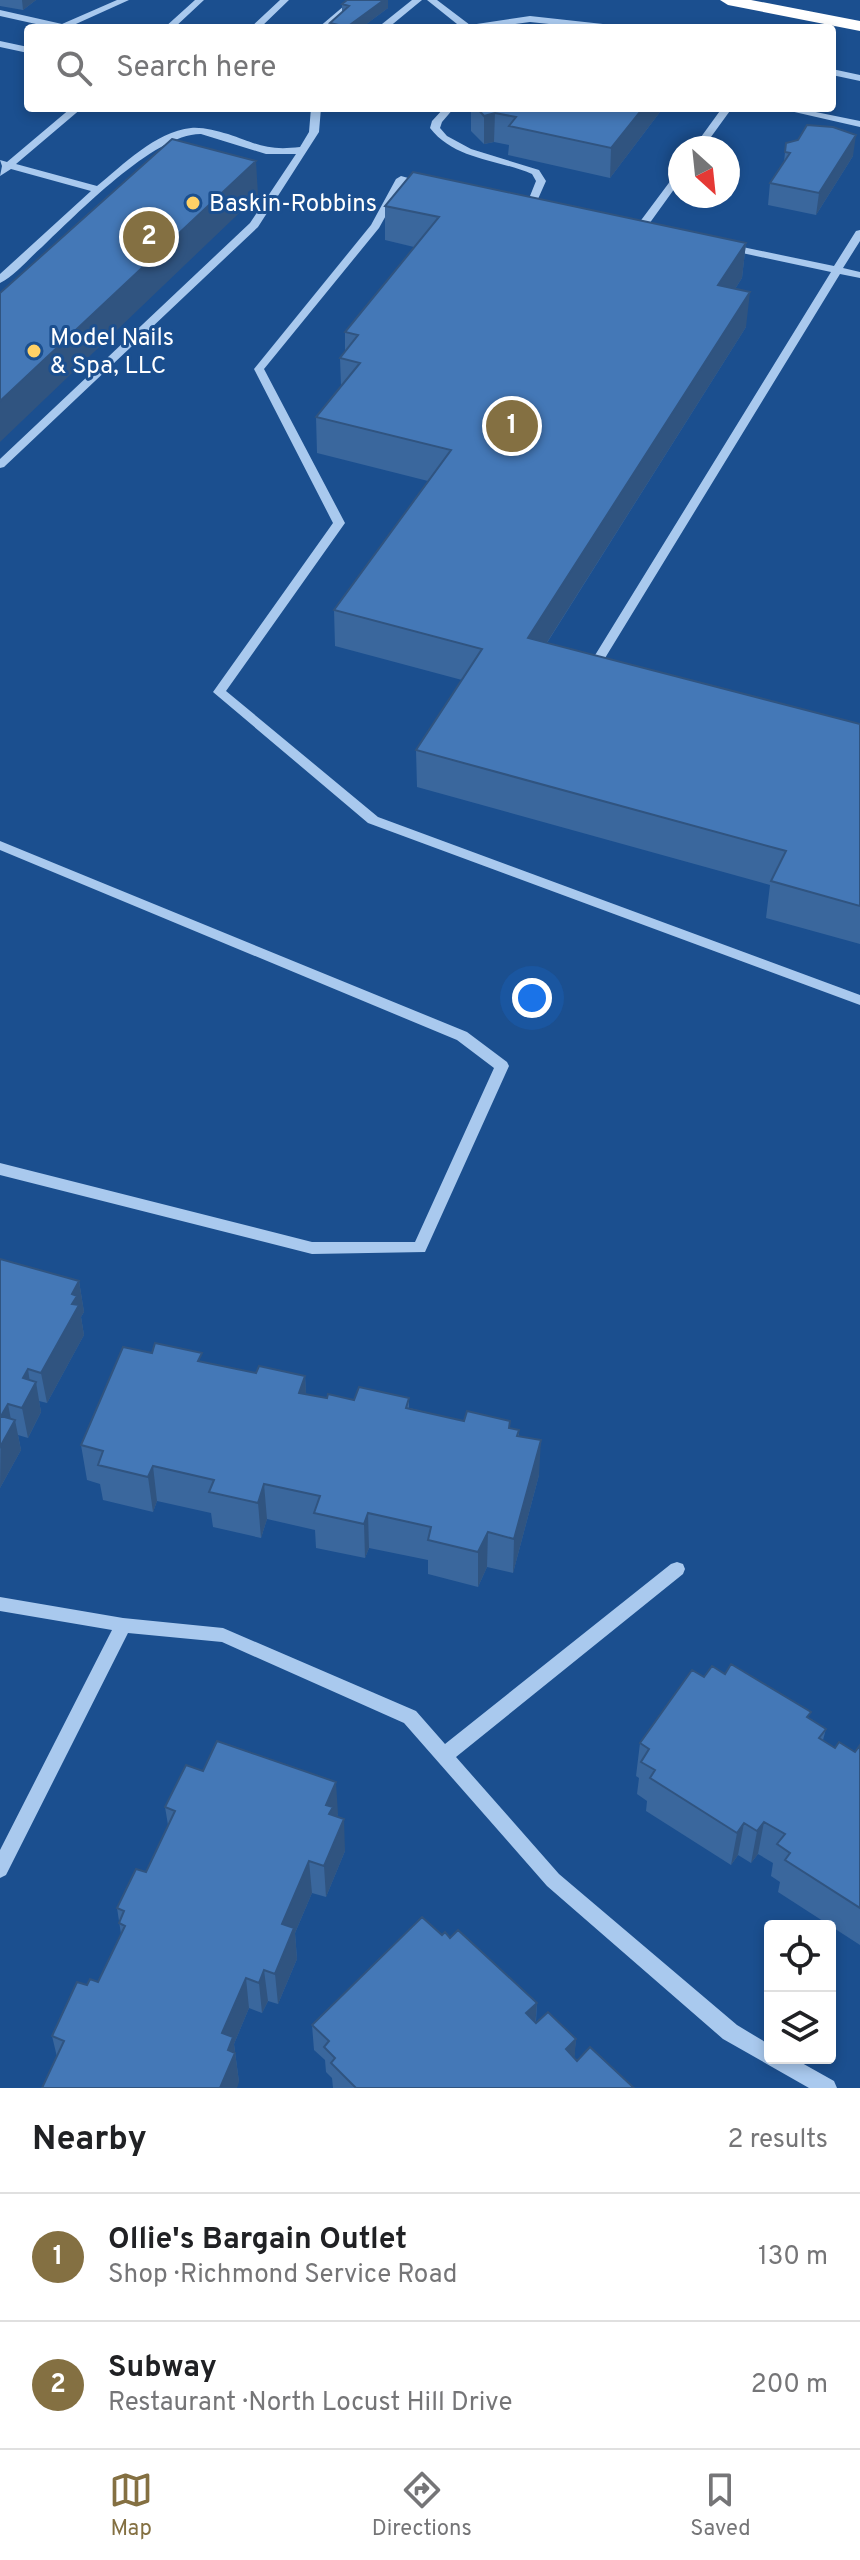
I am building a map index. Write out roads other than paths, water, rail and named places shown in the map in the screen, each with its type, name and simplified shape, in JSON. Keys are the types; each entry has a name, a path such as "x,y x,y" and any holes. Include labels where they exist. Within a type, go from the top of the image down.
{"highway":[{"path":"728,0 860,26"}],"street":[{"path":"67,24 125,0"},
{"path":"173,24 200,0"},
{"path":"259,24 285,0"},
{"path":"328,24 356,0"},
{"path":"387,24 418,0"},
{"path":"431,0 463,24"},
{"path":"0,13 47,24"},
{"path":"523,24 561,21 583,24"},
{"path":"0,44 24,49"},
{"path":"836,73 860,78"},
{"path":"0,173 5,164 72,112"},
{"path":"0,465 254,225 314,132 316,112"},
{"path":"445,112 435,128 441,137 457,146 536,172 541,181 531,206"},
{"path":"707,136 724,112"},
{"path":"802,112 860,124"},
{"path":"0,280 99,190 165,137 190,131 236,137 268,152 303,150"},
{"path":"5,164 99,190"},
{"path":"444,188 401,179 375,226 259,369 339,523 219,692 373,820 860,1000"},
{"path":"640,229 668,190"},
{"path":"516,203 546,209"},
{"path":"624,226 655,232"},
{"path":"609,669 595,665 860,233"},
{"path":"716,245 860,275"},
{"path":"0,845 462,1036 502,1066 420,1248 312,1248 0,1169"},
{"path":"444,1756 677,1569"},
{"path":"0,1604 123,1625 223,1635 410,1717 553,1880 730,2032 764,2052"},
{"path":"0,1869 123,1625"},
{"path":"784,2064 827,2088"}],"place":[{"name":"Baskin-Robbins","path":"193,203"},
{"name":"Subway","path":"149,237"},
{"name":"Model Nails & Spa, LLC","path":"34,351"},
{"name":"Ollie's Bargain Outlet","path":"512,426"}]}
